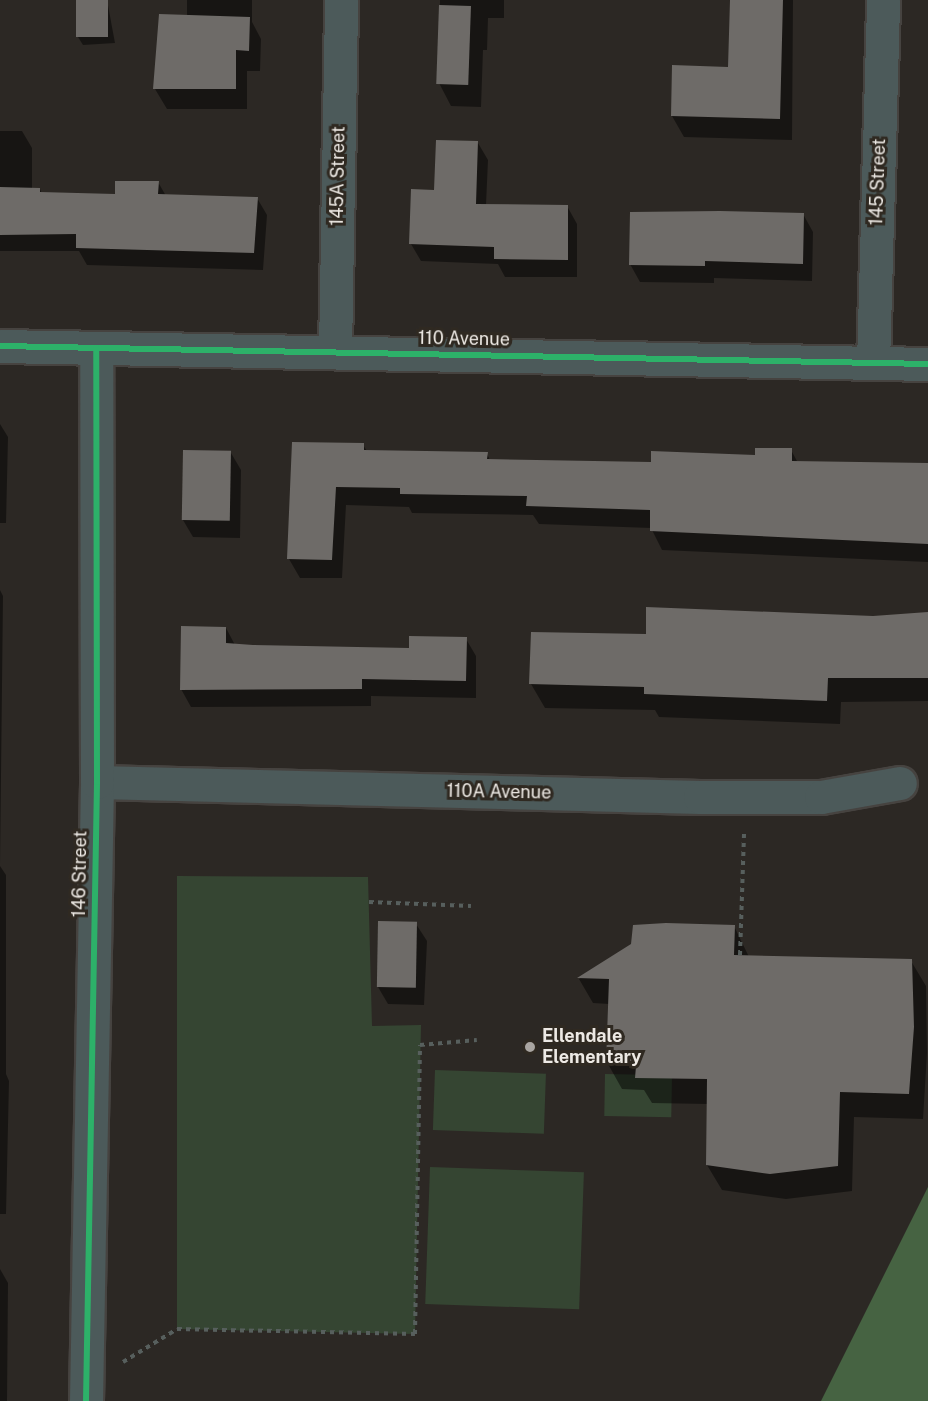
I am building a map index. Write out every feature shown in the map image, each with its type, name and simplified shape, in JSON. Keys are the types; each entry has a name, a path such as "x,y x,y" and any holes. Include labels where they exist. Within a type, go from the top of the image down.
{"street":[{"name":"145A Street","path":"335,351 341,0"},
{"name":"145 Street","path":"873,363 883,0"},
{"name":"110 Avenue","path":"0,346 928,364"},
{"name":"146 Street","path":"86,1401 97,782 96,348"},
{"name":"110A Avenue","path":"97,782 699,797 821,796 900,783"}],"path":[{"path":"740,955 744,830"},
{"path":"369,902 471,906"},
{"path":"122,1362 177,1329 415,1334 420,1045 477,1040"}],"green space":[{"path":"177,876 368,877 372,1026 421,1025 415,1334 177,1329"},
{"path":"435,1070 546,1074 544,1134 433,1130"},
{"path":"605,1074 672,1075 671,1117 604,1116"},
{"path":"430,1167 584,1172 579,1309 425,1304"},
{"path":"928,1187 928,1401 821,1401"}],"building":[{"path":"76,0 108,0 108,37 76,37"},
{"path":"730,0 783,0 780,119 671,116 672,65 728,67"},
{"path":"439,5 471,6 468,85 436,84"},
{"path":"159,14 250,17 249,51 236,50 236,89 153,89"},
{"path":"436,140 478,141 476,204 568,205 568,260 494,259 494,247 409,244 411,189 434,190"},
{"path":"115,181 159,181 158,194 258,197 254,253 76,248 76,234 0,235 0,187 40,188 40,192 115,194"},
{"path":"630,212 804,213 803,264 705,261 705,266 629,265"},
{"path":"292,442 364,443 364,450 488,452 487,459 651,462 651,451 755,455 755,448 792,448 792,461 928,463 928,544 650,531 650,510 526,506 527,496 400,494 400,488 336,487 332,560 287,559"},
{"path":"183,450 231,451 230,521 182,520"},
{"path":"646,607 873,616 928,612 928,678 828,678 827,701 644,694 644,687 529,684 531,632 646,634"},
{"path":"181,626 226,627 226,643 253,645 409,648 409,636 467,637 466,681 362,679 362,689 180,690"},
{"path":"378,921 417,922 416,988 377,987"},
{"name":"Ellendale Elementary","path":"666,923 735,925 734,955 912,959 914,1027 909,1094 840,1092 838,1166 770,1174 706,1165 707,1079 635,1078 636,1066 606,1064 609,979 577,978 631,944 633,925"}],"cycle path":[{"path":"0,346 928,364"},
{"path":"86,1401 97,782 96,348"}],"place":[{"name":"Ellendale Elementary","path":"530,1047"}]}
